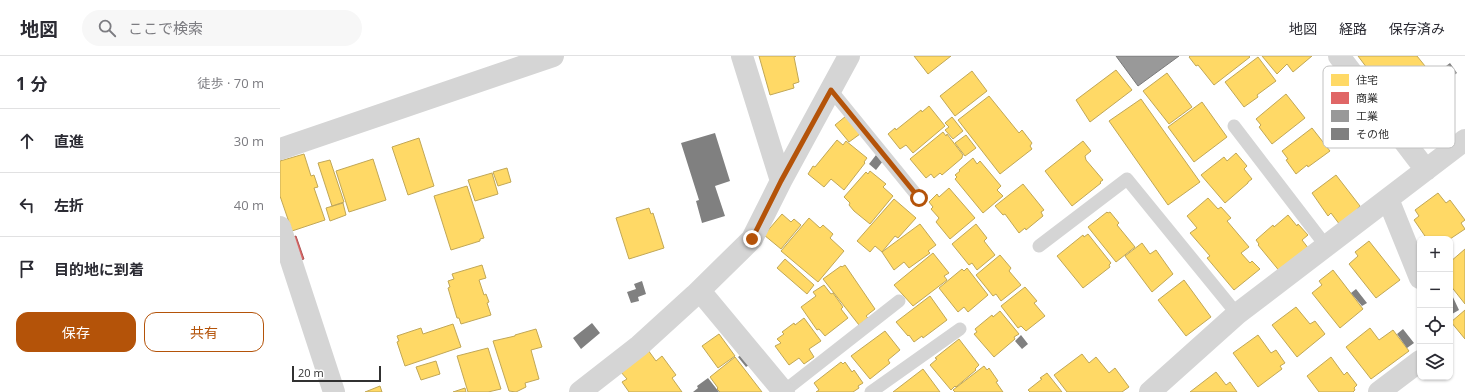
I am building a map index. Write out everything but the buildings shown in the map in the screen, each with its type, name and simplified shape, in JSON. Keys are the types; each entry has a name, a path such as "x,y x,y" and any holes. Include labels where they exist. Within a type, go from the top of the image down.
{"street":[{"path":"280,149 553,56"},
{"path":"742,56 781,181"},
{"path":"580,392 639,346 700,291 752,239 781,181 850,56"},
{"path":"1339,56 1347,66"},
{"path":"1455,148 1465,140"},
{"path":"1409,148 1426,170"},
{"path":"1150,392 1237,314 1455,148"},
{"path":"1388,199 1418,272"},
{"path":"280,227 334,392"},
{"path":"700,291 784,392"},
{"path":"1379,392 1417,363"}],"lane":[{"path":"831,90 919,198"},
{"path":"1234,126 1326,246"},
{"path":"1039,246 1127,179 1237,314"},
{"path":"784,392 899,300"},
{"path":"871,392 960,329"}],"route":[{"path":"752,239 781,181 831,90 919,198"}]}
